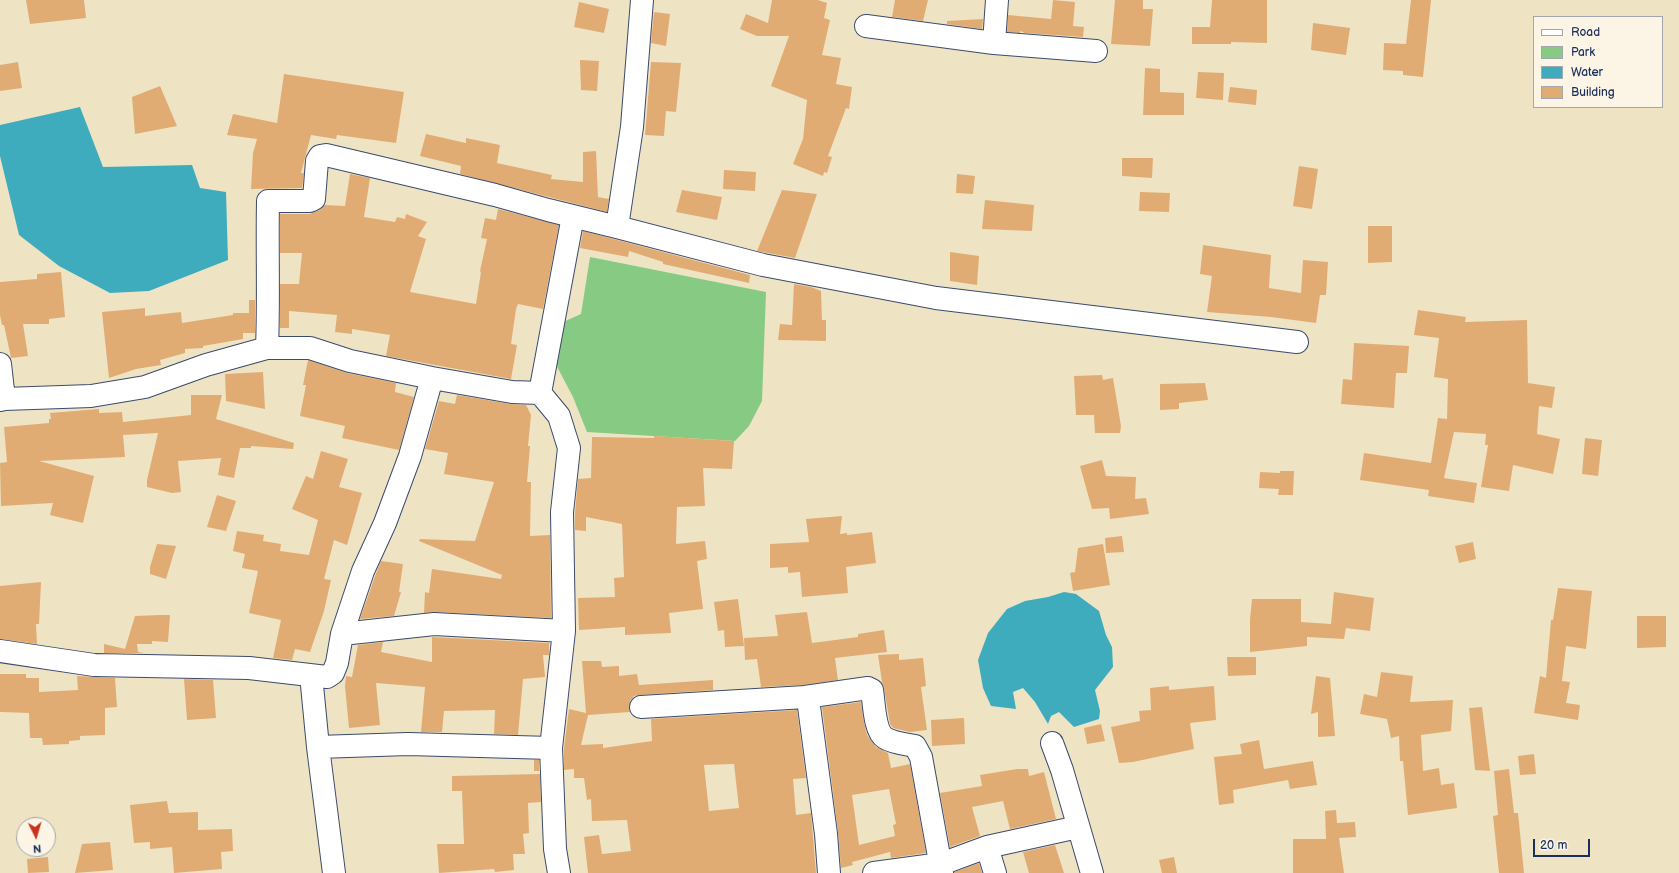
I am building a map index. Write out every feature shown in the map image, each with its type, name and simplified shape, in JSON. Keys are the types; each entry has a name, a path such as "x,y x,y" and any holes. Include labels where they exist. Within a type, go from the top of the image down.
{"street":[{"path":"617,227 632,128 642,0"},
{"path":"994,43 998,0"},
{"path":"866,26 994,43 1096,51"},
{"path":"267,348 269,296 267,266 268,201 310,201 314,199 317,161 320,156 326,155 495,195 763,265 936,298 1297,342"},
{"path":"540,393 573,216"},
{"path":"0,364 2,400 91,396 145,387 206,365 267,348 310,348 350,361 432,378 512,392 540,393 559,416 569,448 562,512 564,631 551,748 555,849 559,873"},
{"path":"0,651 94,666 249,668 327,677 333,673 337,663 342,634 363,571 385,523 410,456 432,378"},
{"path":"342,634 434,624 564,631"},
{"path":"311,675 318,746 334,873"},
{"path":"641,707 805,697 868,688 872,690 878,726 883,737 892,741 915,746 921,757 942,868"},
{"path":"805,697 808,699 809,705 825,827 829,873"},
{"path":"1052,743 1062,770 1092,873"},
{"path":"318,746 408,744 551,748"},
{"path":"874,873 942,868 987,847 1078,827"},
{"path":"987,847 995,873"}],"green space":[{"path":"590,257 766,292 762,401 749,426 735,441 587,432 573,397 552,357 561,323 581,314"}],"water":[{"path":"80,107 103,167 192,165 200,188 226,192 228,260 149,291 110,293 59,266 19,235 0,156 0,125"},
{"path":"1064,592 1076,594 1099,611 1106,635 1112,647 1113,667 1095,690 1100,711 1099,719 1074,727 1059,712 1051,716 1048,724 1035,702 1023,688 1013,692 1016,709 991,706 983,688 978,660 988,633 1007,609 1025,601 1048,597"}],"building":[{"path":"26,0 84,0 86,18 30,24"},
{"path":"772,0 818,0 827,3 824,18 830,20 822,55 841,58 836,84 852,87 849,109 846,108 828,156 832,157 827,173 824,172 823,176 793,164 803,139 807,100 771,86 789,36 757,36 740,29 746,14 768,23"},
{"path":"895,0 928,0 923,21 892,17"},
{"path":"1053,0 1075,2 1073,26 1084,27 1083,37 1025,33 1020,31 1020,33 1007,32 1008,15 1051,19"},
{"path":"1115,0 1143,0 1143,9 1153,9 1150,46 1111,44"},
{"path":"1212,0 1267,0 1267,43 1231,42 1231,44 1192,44 1192,27 1210,27"},
{"path":"1411,0 1431,0 1423,77 1403,75 1403,71 1383,70 1384,43 1406,44"},
{"path":"579,2 609,9 604,33 574,27"},
{"path":"654,12 670,14 666,46 651,43"},
{"path":"983,19 982,29 947,24 947,21"},
{"path":"1313,23 1350,28 1346,55 1311,50"},
{"path":"580,60 599,61 597,91 581,90"},
{"path":"18,62 22,88 0,91 0,65"},
{"path":"651,62 681,63 676,112 666,111 664,136 645,135"},
{"path":"1145,68 1160,69 1160,92 1184,93 1184,115 1143,115"},
{"path":"1198,72 1224,73 1223,100 1196,98"},
{"path":"284,74 404,92 396,143 337,135 336,139 311,135 301,173 304,173 302,188 251,189 253,153 257,139 227,135 233,114 277,123"},
{"path":"160,86 177,126 135,134 132,97"},
{"path":"1230,87 1257,90 1256,105 1228,102"},
{"path":"426,134 466,143 466,138 500,145 497,163 552,175 551,179 583,182 583,152 596,151 598,197 609,199 607,212 460,174 461,166 420,156"},
{"path":"1122,158 1153,158 1152,178 1122,176"},
{"path":"1299,166 1318,169 1312,209 1293,206"},
{"path":"724,170 756,172 755,191 723,189"},
{"path":"350,174 370,178 364,217 395,222 397,217 405,219 406,214 427,222 418,236 426,239 410,292 476,304 480,271 487,239 481,238 485,218 496,220 498,209 559,225 543,309 518,304 516,309 511,344 517,345 511,379 386,356 390,335 352,329 352,334 335,332 337,315 289,311 289,328 280,328 280,284 299,284 302,253 280,253 280,214 310,214 320,210 325,205 345,206"},
{"path":"957,174 975,176 973,194 956,193"},
{"path":"682,190 722,197 717,220 676,212"},
{"path":"782,190 817,194 795,258 757,251"},
{"path":"1140,192 1170,193 1169,212 1139,211"},
{"path":"985,200 1034,205 1032,231 982,229"},
{"path":"1368,226 1392,226 1392,262 1368,263"},
{"path":"583,231 750,275 749,283 663,264 663,262 629,251 628,257 580,248"},
{"path":"1203,245 1271,255 1269,288 1301,293 1303,260 1328,262 1326,295 1320,295 1316,323 1271,317 1207,312 1212,276 1200,274"},
{"path":"950,252 979,256 977,285 950,281"},
{"path":"61,272 65,317 49,319 49,324 23,324 28,356 11,358 4,325 2,325 0,315 0,282 37,279 37,274"},
{"path":"794,284 811,287 821,291 822,320 826,320 826,341 778,340 780,324 792,325"},
{"path":"249,300 255,300 255,333 243,333 243,339 203,346 203,348 185,349 185,353 160,360 161,365 136,369 109,378 102,312 145,308 145,316 181,312 182,323 233,315 233,313 249,313"},
{"path":"1418,310 1466,317 1465,322 1527,320 1528,383 1555,387 1552,408 1539,406 1537,434 1560,439 1553,474 1513,465 1509,491 1481,487 1488,445 1485,445 1486,434 1454,432 1444,478 1477,483 1474,503 1428,496 1429,490 1360,480 1364,453 1431,463 1438,418 1447,419 1448,379 1434,377 1439,338 1414,335"},
{"path":"1354,343 1409,346 1407,373 1396,373 1394,408 1341,404 1343,379 1352,380"},
{"path":"308,360 347,373 396,383 395,392 414,397 399,450 342,438 345,426 300,416 306,385 303,385"},
{"path":"263,372 265,409 226,401 225,374"},
{"path":"1102,375 1103,380 1113,378 1121,426 1120,433 1095,433 1094,415 1076,415 1074,376"},
{"path":"1205,383 1208,400 1179,403 1179,409 1160,410 1160,384"},
{"path":"191,395 222,395 216,419 294,443 293,449 251,446 251,448 240,448 234,478 218,475 221,458 178,461 181,492 172,493 147,487 147,480 158,433 123,435 125,457 39,461 94,476 83,523 50,515 53,503 1,506 0,463 7,462 4,427 49,423 49,419 51,419 50,413 99,409 99,413 122,412 123,422 191,415"},
{"path":"457,395 510,404 526,405 531,415 527,482 531,482 530,536 550,535 551,618 435,612 424,613 425,592 429,593 432,569 501,579 502,575 419,541 420,539 475,541 494,482 444,474 448,453 425,449 439,401 455,404"},
{"path":"654,436 734,441 732,469 703,468 705,506 677,507 676,544 705,541 707,559 697,561 703,609 669,613 671,633 625,635 625,627 579,630 578,598 615,597 614,578 624,577 622,524 586,517 586,531 575,530 578,479 591,478 592,437 654,438"},
{"path":"1585,438 1602,440 1598,476 1582,474"},
{"path":"321,451 348,459 339,487 362,493 347,545 334,540 324,579 331,580 324,611 310,652 295,649 292,660 273,658 281,620 249,613 258,571 242,568 245,554 233,551 237,531 264,535 263,541 281,544 280,551 309,555 318,520 292,509 306,476 313,479"},
{"path":"1102,460 1106,476 1136,477 1135,499 1146,498 1149,514 1110,519 1109,508 1092,509 1080,466"},
{"path":"1280,471 1294,471 1293,495 1278,495 1279,489 1259,488 1260,472 1280,473"},
{"path":"217,495 236,501 226,531 207,527"},
{"path":"842,516 840,534 847,533 847,535 872,532 876,563 846,567 848,593 802,597 800,572 788,573 788,567 770,568 770,544 809,542 806,519"},
{"path":"1122,536 1124,552 1106,553 1105,538"},
{"path":"1473,542 1476,559 1459,563 1455,546"},
{"path":"157,544 176,546 166,579 150,574 150,567"},
{"path":"1103,544 1110,585 1073,591 1070,573 1075,572 1078,548"},
{"path":"381,561 403,564 399,592 401,592 394,616 360,619 375,576"},
{"path":"41,582 39,624 36,624 37,644 0,639 0,586"},
{"path":"1558,588 1592,591 1586,649 1566,646 1562,681 1570,682 1566,703 1580,705 1578,720 1534,713 1540,676 1546,678 1551,620 1553,620"},
{"path":"1334,592 1374,598 1370,631 1346,628 1344,639 1307,637 1307,646 1250,652 1250,619 1252,599 1301,599 1301,622 1331,624"},
{"path":"738,599 744,646 725,647 724,630 718,631 714,602"},
{"path":"807,612 812,643 858,637 858,634 884,630 887,652 835,658 838,680 804,685 761,687 757,659 745,660 744,638 778,636 775,615"},
{"path":"170,615 168,642 152,641 152,644 137,644 138,652 144,653 104,653 104,644 125,649 135,616"},
{"path":"1637,616 1666,616 1666,647 1637,648"},
{"path":"432,637 549,643 549,655 543,655 545,677 523,679 518,735 494,734 495,710 444,711 442,732 421,732 425,687 376,683 380,725 349,728 345,686 346,676 352,677 358,645 383,642 381,652 432,662"},
{"path":"899,654 899,660 923,658 926,686 921,687 927,730 910,732 893,728 890,724 878,655"},
{"path":"1227,657 1256,657 1256,675 1228,676"},
{"path":"582,661 601,661 602,667 619,666 619,676 637,674 639,685 713,680 713,690 634,696 630,701 630,712 588,715 581,745 603,744 603,748 652,741 651,719 797,710 806,778 793,779 796,815 811,813 816,873 588,873 584,837 599,835 602,854 631,851 627,820 592,821 591,799 587,800 584,778 574,778 574,769 564,770 564,748 569,709 586,713","holes":["734,764 739,808 709,811 704,765"]},
{"path":"1381,672 1413,676 1410,702 1453,700 1451,731 1421,735 1423,771 1439,768 1441,785 1454,783 1457,808 1408,815 1403,761 1400,761 1399,736 1391,738 1387,719 1360,714 1364,694 1377,697"},
{"path":"0,674 26,674 26,678 39,678 39,692 78,690 77,676 115,678 117,707 105,708 105,735 80,736 80,740 69,741 69,744 43,745 42,738 30,738 29,713 0,712"},
{"path":"1316,676 1330,678 1335,736 1318,737 1318,712 1311,714"},
{"path":"184,679 213,680 216,718 187,720"},
{"path":"1169,686 1169,690 1214,686 1216,720 1190,723 1194,749 1133,762 1119,763 1111,727 1140,721 1139,711 1151,710 1150,688"},
{"path":"861,702 867,735 876,747 888,753 891,768 910,764 926,853 891,858 890,852 852,862 853,865 841,868 838,832 822,707","holes":["889,789 896,824 893,825 895,836 859,845 852,795"]},
{"path":"1482,707 1490,771 1475,770 1469,708"},
{"path":"964,718 965,744 932,746 931,720"},
{"path":"1101,724 1105,741 1087,744 1084,728"},
{"path":"1259,740 1264,769 1313,761 1317,785 1290,789 1288,780 1233,790 1234,803 1219,805 1214,757 1242,754 1240,744"},
{"path":"1534,754 1536,774 1520,775 1518,756"},
{"path":"534,760 539,760 539,771 534,771"},
{"path":"1017,769 1028,769 1029,776 1044,772 1056,819 1010,829 1003,801 972,807 980,836 950,847 940,793 982,786 980,775"},
{"path":"1509,769 1514,813 1518,813 1524,873 1499,873 1493,816 1498,815 1494,771"},
{"path":"540,774 541,802 528,803 529,833 523,834 525,854 513,854 514,870 495,872 494,869 439,873 437,844 464,844 462,791 452,791 452,776"},
{"path":"167,801 169,813 198,812 198,830 232,829 233,851 221,852 222,869 174,873 172,847 150,849 150,842 134,843 130,805"},
{"path":"1336,810 1337,823 1355,822 1356,837 1339,838 1344,873 1293,873 1293,839 1326,839 1325,811"},
{"path":"110,842 113,870 75,873 82,844"},
{"path":"1055,845 1064,873 1029,873 1023,852"},
{"path":"48,857 49,872 28,873 27,859"},
{"path":"1174,857 1177,873 1162,873 1159,860"},
{"path":"979,863 982,873 954,873 954,872"}]}
